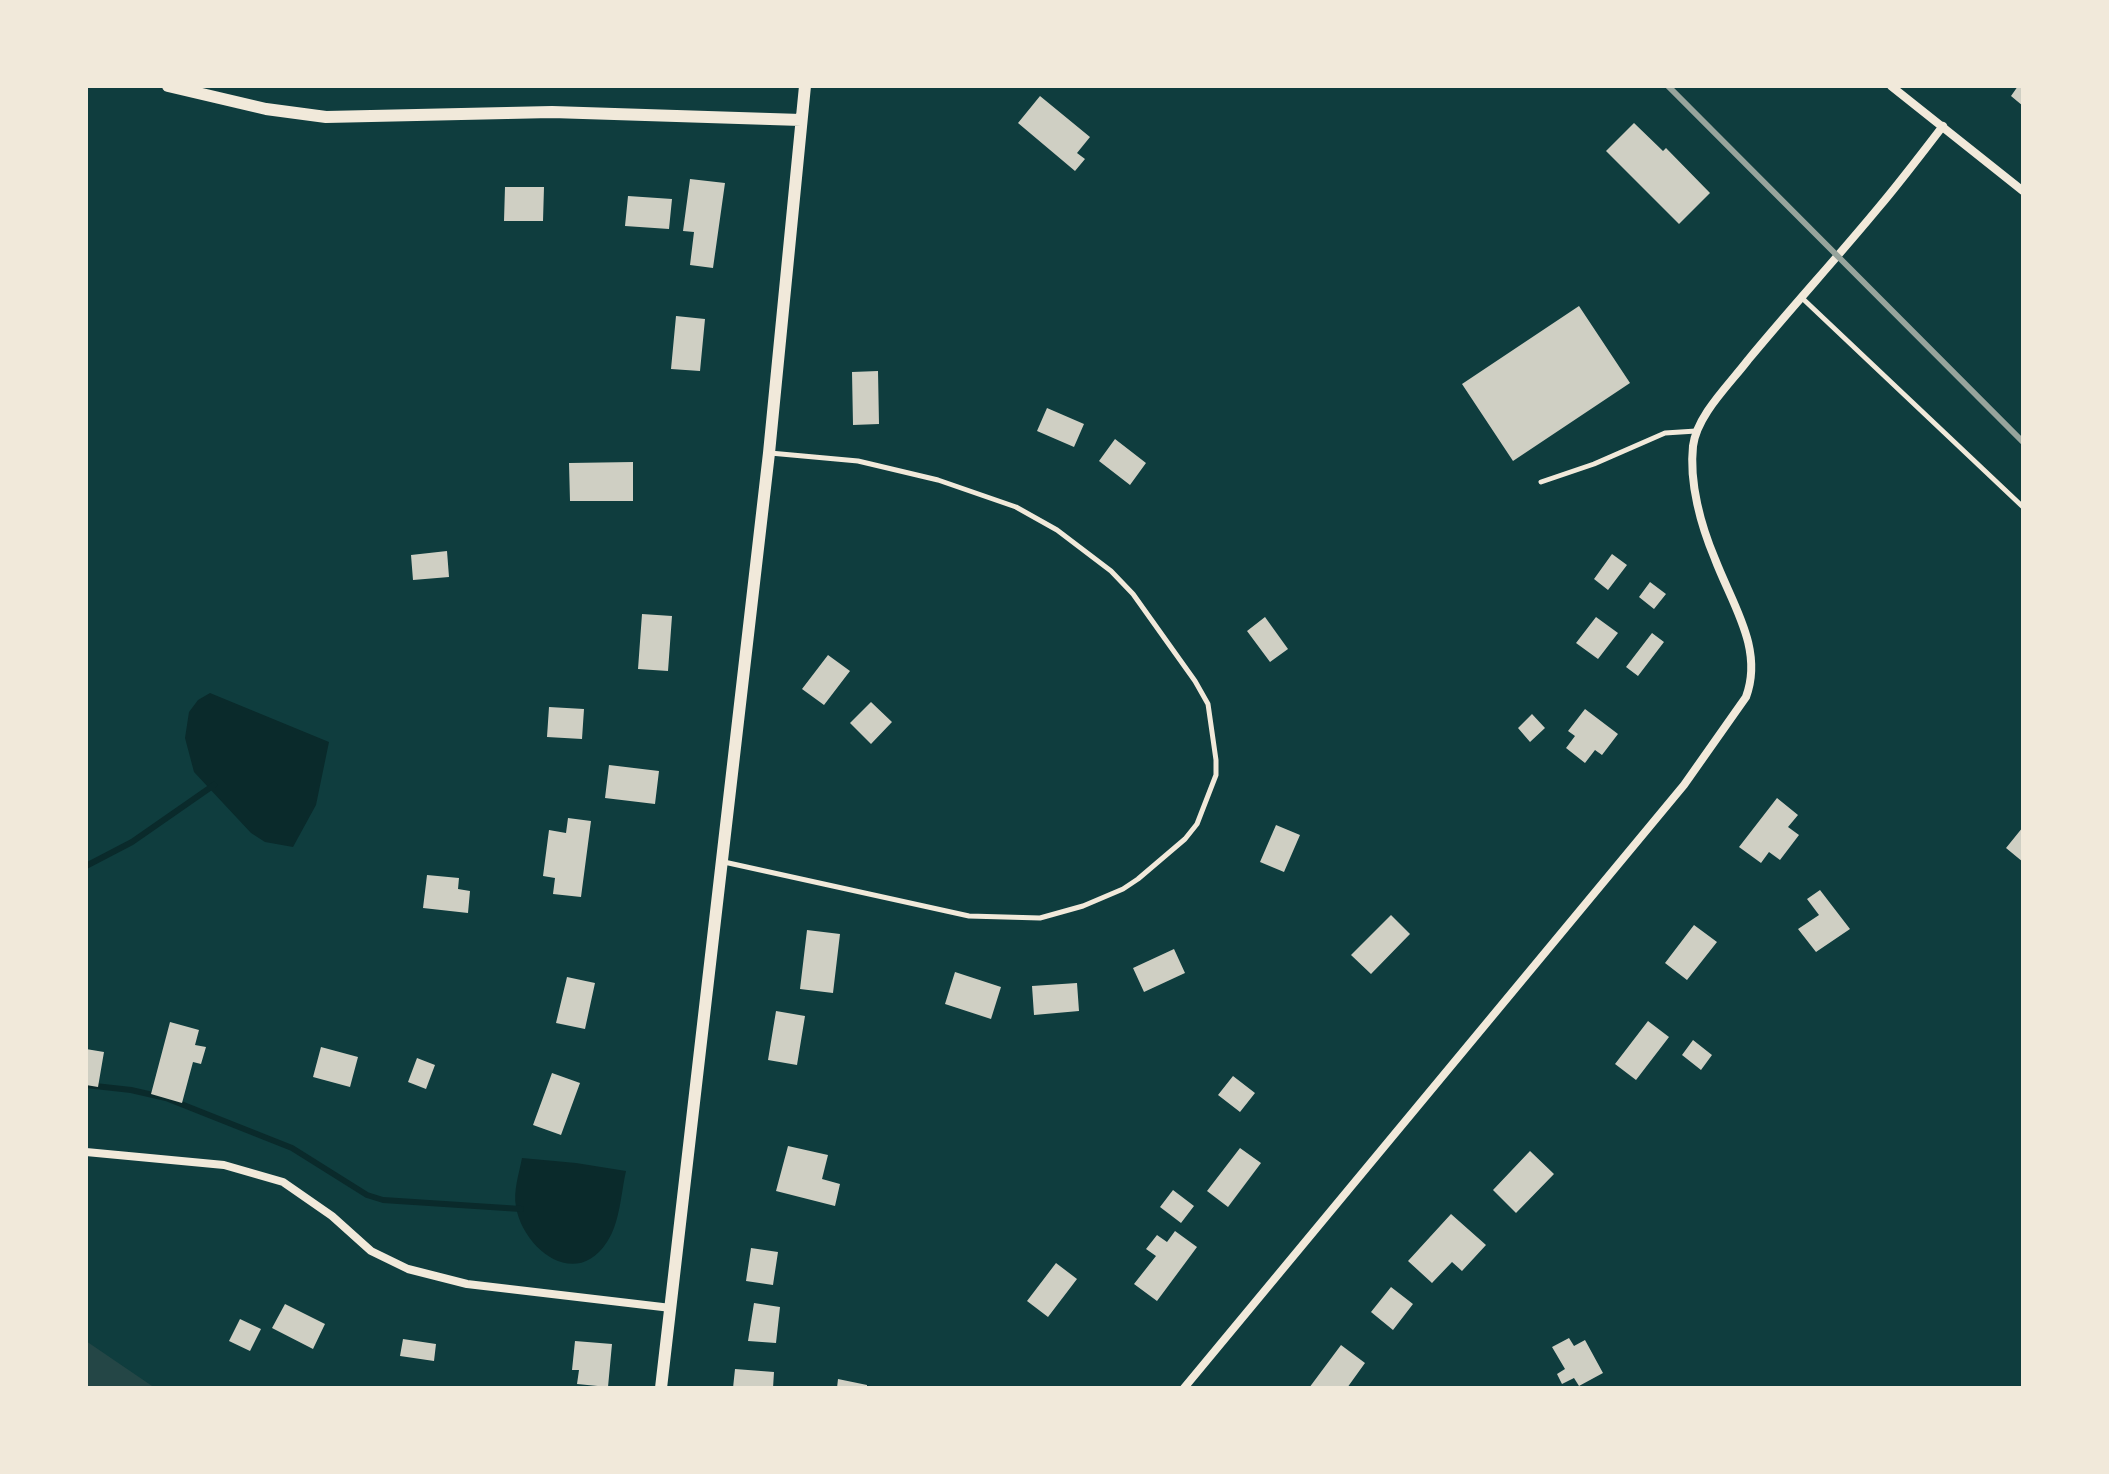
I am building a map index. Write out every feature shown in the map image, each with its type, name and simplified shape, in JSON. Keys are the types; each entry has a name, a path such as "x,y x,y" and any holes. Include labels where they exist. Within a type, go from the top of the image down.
{"street":[{"path":"168,86 266,109 326,117 552,112 801,120"},
{"path":"661,1388 769,453 805,86"},
{"path":"1891,86 2023,191"},
{"path":"1184,1388 1674,797 1746,697 1752,681 1753,663 1738,612 1703,525 1694,473 1696,431 1723,392 1801,296 1879,208 1943,126"},
{"path":"86,1152 224,1165 283,1182 332,1216 371,1251 408,1269 467,1284 671,1308"}],"lane":[{"path":"1801,296 2023,507"},
{"path":"1541,482 1594,464 1665,433 1696,431"},
{"path":"723,862 969,916 1040,918 1083,906 1138,879 1185,839 1197,824 1216,775 1208,704 1195,681 1133,594 1111,571 1057,530 1016,507 938,480 858,461 769,453"}],"shaded area":[{"path":"210,693 329,742 316,805 293,847 265,842 251,833 194,772 185,738 189,712 198,700"},
{"path":"522,1158 626,1171 615,1226 607,1242 594,1256 580,1263 566,1263 539,1249 529,1237 515,1201"},
{"path":"86,1341 155,1388 86,1388"}],"building":[{"path":"2018,86 2023,86 2023,106 2011,96"},
{"path":"1040,96 1090,137 1077,153 1085,159 1075,171 1018,123"},
{"path":"1634,123 1663,151 1666,148 1710,193 1679,224 1606,151"},
{"path":"690,179 725,183 713,268 690,265 694,232 683,231"},
{"path":"505,187 544,187 543,221 504,221"},
{"path":"628,196 672,199 669,229 625,226"},
{"path":"1579,306 1630,383 1513,461 1462,384"},
{"path":"676,316 705,319 700,371 671,369"},
{"path":"878,371 879,424 853,425 852,372"},
{"path":"1047,408 1084,424 1074,447 1037,431"},
{"path":"1115,439 1146,463 1130,485 1099,461"},
{"path":"633,462 633,501 570,501 569,463"},
{"path":"447,551 449,577 413,580 411,555"},
{"path":"1612,554 1627,565 1608,590 1594,579"},
{"path":"1650,582 1666,594 1654,609 1639,597"},
{"path":"642,614 672,616 668,671 638,669"},
{"path":"1265,617 1288,649 1270,662 1247,631"},
{"path":"1596,617 1618,633 1598,659 1576,643"},
{"path":"1652,633 1664,642 1638,676 1626,667"},
{"path":"828,655 850,671 824,705 802,689"},
{"path":"871,702 892,722 871,744 850,723"},
{"path":"549,707 584,709 582,739 547,737"},
{"path":"1585,709 1618,734 1602,755 1595,750 1585,763 1566,748 1575,736 1568,731"},
{"path":"1532,714 1545,728 1530,742 1518,728"},
{"path":"609,765 659,771 655,804 605,798"},
{"path":"1777,798 1798,815 1788,827 1799,835 1780,860 1769,852 1761,863 1739,847"},
{"path":"568,818 591,821 581,897 553,894 555,878 543,876 549,830 566,833"},
{"path":"1276,825 1300,835 1284,872 1260,862"},
{"path":"2023,827 2023,862 2006,848"},
{"path":"427,875 459,878 458,889 470,891 468,913 423,908"},
{"path":"1820,890 1850,929 1816,952 1798,929 1819,915 1807,899"},
{"path":"1391,915 1410,934 1371,974 1351,955"},
{"path":"1694,925 1717,942 1687,980 1665,963"},
{"path":"807,930 840,934 833,993 800,989"},
{"path":"1174,949 1185,973 1144,992 1133,968"},
{"path":"955,972 1001,987 991,1019 945,1004"},
{"path":"567,977 595,983 585,1029 556,1023"},
{"path":"1077,983 1079,1011 1034,1015 1032,986"},
{"path":"776,1011 805,1016 797,1065 768,1060"},
{"path":"1648,1021 1669,1037 1636,1080 1615,1064"},
{"path":"170,1022 199,1030 195,1045 206,1047 201,1064 193,1062 182,1103 151,1094"},
{"path":"1693,1040 1712,1055 1701,1070 1682,1055"},
{"path":"321,1047 358,1057 350,1087 313,1077"},
{"path":"86,1049 104,1052 98,1087 86,1085"},
{"path":"417,1058 435,1065 426,1089 408,1082"},
{"path":"552,1073 580,1083 561,1135 533,1125"},
{"path":"1233,1076 1255,1093 1240,1112 1218,1095"},
{"path":"788,1146 828,1155 822,1179 840,1184 835,1206 776,1191"},
{"path":"1240,1148 1261,1163 1228,1207 1207,1191"},
{"path":"1530,1151 1554,1174 1516,1213 1493,1190"},
{"path":"1173,1190 1194,1206 1181,1223 1160,1207"},
{"path":"1451,1214 1486,1245 1462,1271 1452,1262 1432,1283 1408,1261"},
{"path":"1175,1231 1197,1247 1157,1301 1134,1284 1156,1256 1146,1249 1157,1235 1167,1242"},
{"path":"751,1248 778,1252 773,1285 746,1281"},
{"path":"1056,1263 1077,1279 1048,1317 1027,1301"},
{"path":"1391,1287 1413,1304 1393,1330 1371,1312"},
{"path":"754,1303 780,1307 776,1343 748,1341"},
{"path":"285,1304 325,1324 313,1349 272,1328"},
{"path":"240,1319 261,1329 250,1351 229,1341"},
{"path":"1569,1338 1574,1346 1585,1340 1603,1373 1579,1386 1574,1378 1562,1384 1557,1374 1565,1369 1552,1347"},
{"path":"403,1339 436,1344 434,1361 400,1356"},
{"path":"575,1341 612,1344 608,1387 577,1384 579,1370 572,1370"},
{"path":"1341,1345 1365,1363 1347,1388 1309,1388"},
{"path":"735,1369 774,1372 773,1388 733,1388"},
{"path":"838,1379 867,1385 867,1388 837,1388"}],"waterway":[{"path":"86,866 132,842 214,785"},
{"path":"86,1085 166,1098 292,1148 367,1195 383,1200 521,1209"}],"railway":[{"path":"1668,86 2023,442"}]}
